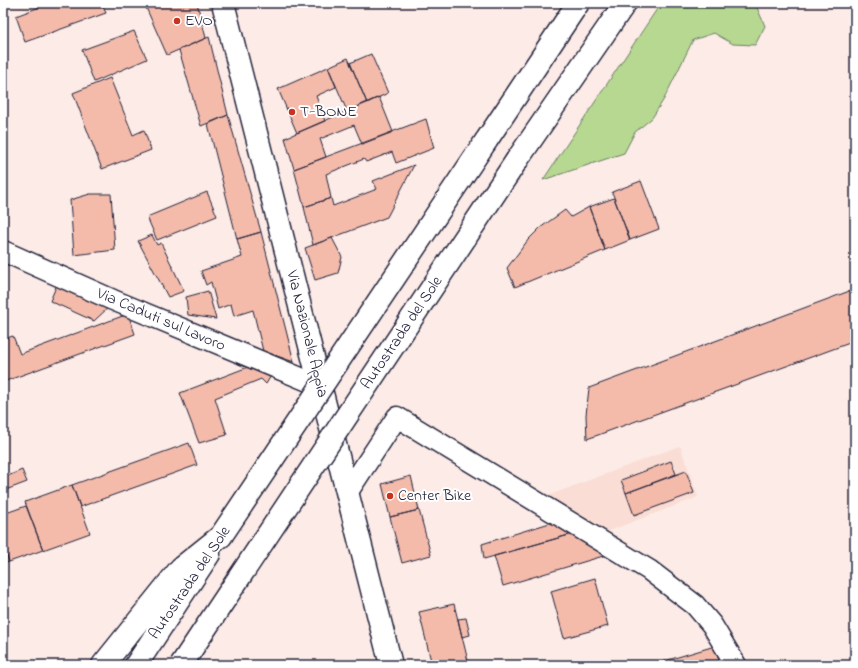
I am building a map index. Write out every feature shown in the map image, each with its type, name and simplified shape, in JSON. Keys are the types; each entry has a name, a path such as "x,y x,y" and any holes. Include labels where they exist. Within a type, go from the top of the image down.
{"main road":[{"name":"Via Nazionale Appia","path":"223,3 391,665"},
{"name":"Autostrada del Sole","path":"136,665 578,3"},
{"name":"Autostrada del Sole","path":"181,665 516,160 625,3"},
{"path":"103,665 181,568 221,536"}],"street":[{"name":"Via Caduti sul Lavoro","path":"3,251 113,300 320,386"},
{"path":"347,492 397,417 649,570 695,605 712,626 736,665"}],"shaded area":[{"path":"680,446 698,497 603,533 545,497"}],"green space":[{"path":"661,3 755,3 765,26 755,45 733,44 714,33 693,40 664,99 652,118 635,132 624,153 543,180"}],"building":[{"path":"50,3 102,3 106,13 25,42 16,16"},
{"name":"EVO","path":"144,3 197,3 206,38 167,55"},
{"path":"134,31 147,59 94,82 82,50"},
{"path":"209,37 228,115 201,126 179,50"},
{"path":"371,54 388,93 367,103 350,63"},
{"path":"348,58 367,103 347,111 328,67"},
{"path":"328,67 336,87 316,96 325,121 297,133 278,89"},
{"path":"110,78 133,135 144,130 151,150 102,169 73,93"},
{"path":"379,97 393,132 362,144 354,125 320,139 326,157 294,169 285,138"},
{"path":"228,115 261,232 237,239 208,124"},
{"path":"426,119 434,148 396,163 392,152 366,162 364,159 326,174 331,198 304,207 294,169"},
{"path":"414,165 387,217 313,245 304,207 331,198 333,206 377,189 373,181"},
{"path":"641,181 659,229 630,240 612,192"},
{"path":"207,192 217,216 157,240 147,217"},
{"path":"90,194 111,194 115,250 74,255 70,200"},
{"path":"614,198 630,240 605,250 589,207"},
{"path":"589,207 605,250 515,287 507,268 528,240 540,228 565,210 571,217"},
{"path":"261,232 294,362 263,351 253,310 234,316 231,304 218,309 211,282 206,285 201,271 242,257 237,239"},
{"path":"152,235 157,245 161,243 184,291 168,297 138,241"},
{"path":"332,238 342,257 338,273 315,280 305,248"},
{"path":"58,282 110,306 94,321 50,301"},
{"path":"855,289 855,341 587,439 586,415 589,388"},
{"path":"208,291 216,319 188,315 186,297"},
{"path":"128,314 135,334 3,382 3,339 13,336 20,354"},
{"path":"256,364 272,374 266,384 261,379 215,398 227,435 199,443 180,393"},
{"path":"189,443 197,465 80,507 72,485"},
{"path":"671,461 676,474 626,493 621,480"},
{"path":"22,470 27,482 3,491 3,478"},
{"path":"686,471 694,493 634,515 626,493"},
{"path":"411,476 419,510 390,517 382,484"},
{"path":"72,485 90,533 43,550 25,502"},
{"path":"26,506 43,550 9,562 3,546 3,514"},
{"path":"419,510 431,555 402,563 390,517"},
{"path":"553,522 576,533 484,559 482,544"},
{"path":"576,533 610,554 503,586 494,556"},
{"path":"3,546 9,562 3,564"},
{"path":"595,578 608,626 564,638 551,591"},
{"path":"454,604 469,665 432,665 419,612"},
{"path":"466,618 470,635 462,637 458,619"},
{"path":"715,646 720,665 651,665"}],"place":[{"name":"EVO","path":"177,21"},
{"name":"T-BONE","path":"292,112"},
{"name":"Center Bike","path":"390,496"}]}
